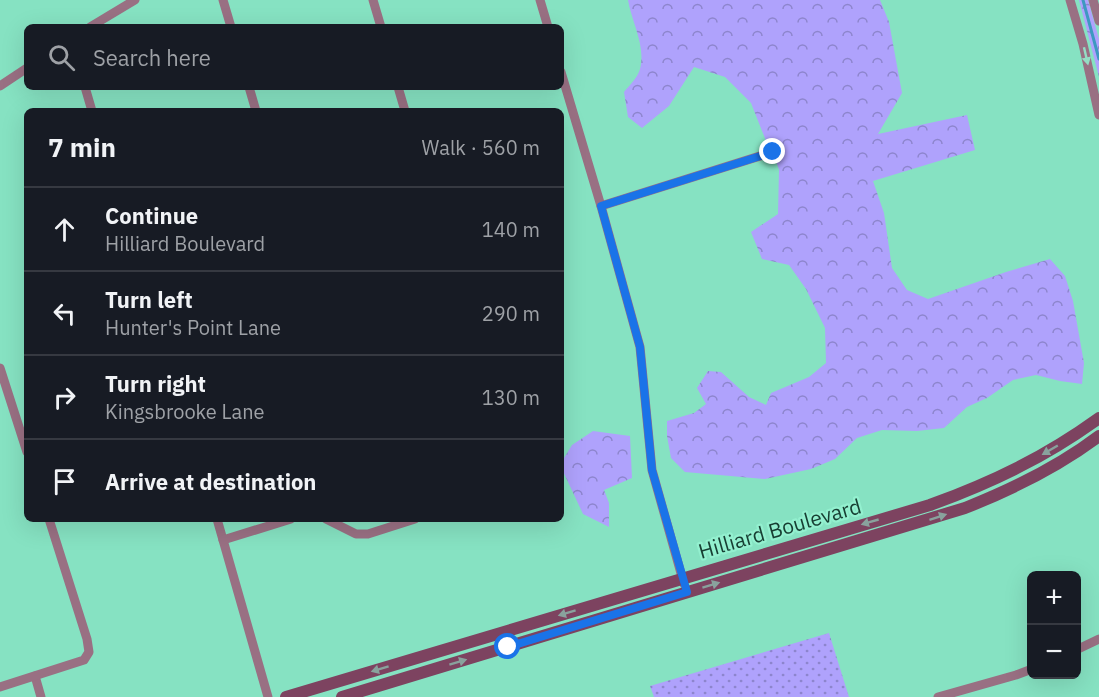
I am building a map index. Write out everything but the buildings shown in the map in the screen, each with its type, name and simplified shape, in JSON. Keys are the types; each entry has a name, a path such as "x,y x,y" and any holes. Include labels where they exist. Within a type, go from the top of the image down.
{"main road":[{"name":"Hilliard Boulevard","path":"286,697 930,505 1014,470 1099,418"},
{"name":"Hilliard Boulevard","path":"342,697 965,508 1027,481 1058,464 1099,436"}],"street":[{"path":"95,24 135,0"},
{"path":"223,0 230,24"},
{"path":"373,0 380,24"},
{"path":"540,0 547,24"},
{"path":"1070,0 1083,44 1099,115"},
{"path":"1093,0 1099,21"},
{"path":"0,86 24,70"},
{"path":"564,82 640,347 652,470 687,592"},
{"path":"86,90 91,108"},
{"path":"250,90 255,108"},
{"path":"399,90 404,108"},
{"path":"601,206 773,152"},
{"path":"0,368 24,443"},
{"path":"0,687 84,660 89,652 87,639 50,522"},
{"path":"218,522 268,697"},
{"path":"223,540 281,522"},
{"path":"332,522 356,534 368,534 397,522"},
{"path":"1081,648 1099,639"},
{"path":"938,697 1027,671"},
{"path":"35,676 41,697"}],"green space":[{"path":"628,0 880,0 889,22 902,93 878,134 967,115 975,150 873,181 884,213 892,268 907,290 928,299 1050,259 1065,276 1073,301 1084,363 1082,384 1036,375 1013,380 987,398 967,407 944,428 917,431 882,430 857,438 835,459 811,469 765,479 685,472 671,458 667,421 694,413 706,404 697,388 708,371 721,372 749,397 766,405 771,393 809,377 826,363 825,328 806,289 789,265 762,259 751,232 778,214 779,170 751,103 725,77 694,67 669,106 642,128 628,117 624,92 640,69 641,52"},
{"path":"1079,0 1088,0 1099,39 1099,77"},
{"path":"593,431 630,436 632,478 604,490 609,503 609,527 583,514 564,473 564,458 572,445"},
{"path":"829,633 849,697 654,697 650,686"}],"waterway":[{"path":"1083,0 1099,59"}],"route":[{"path":"508,647 687,592 652,470 640,347 601,206 773,152"}]}
